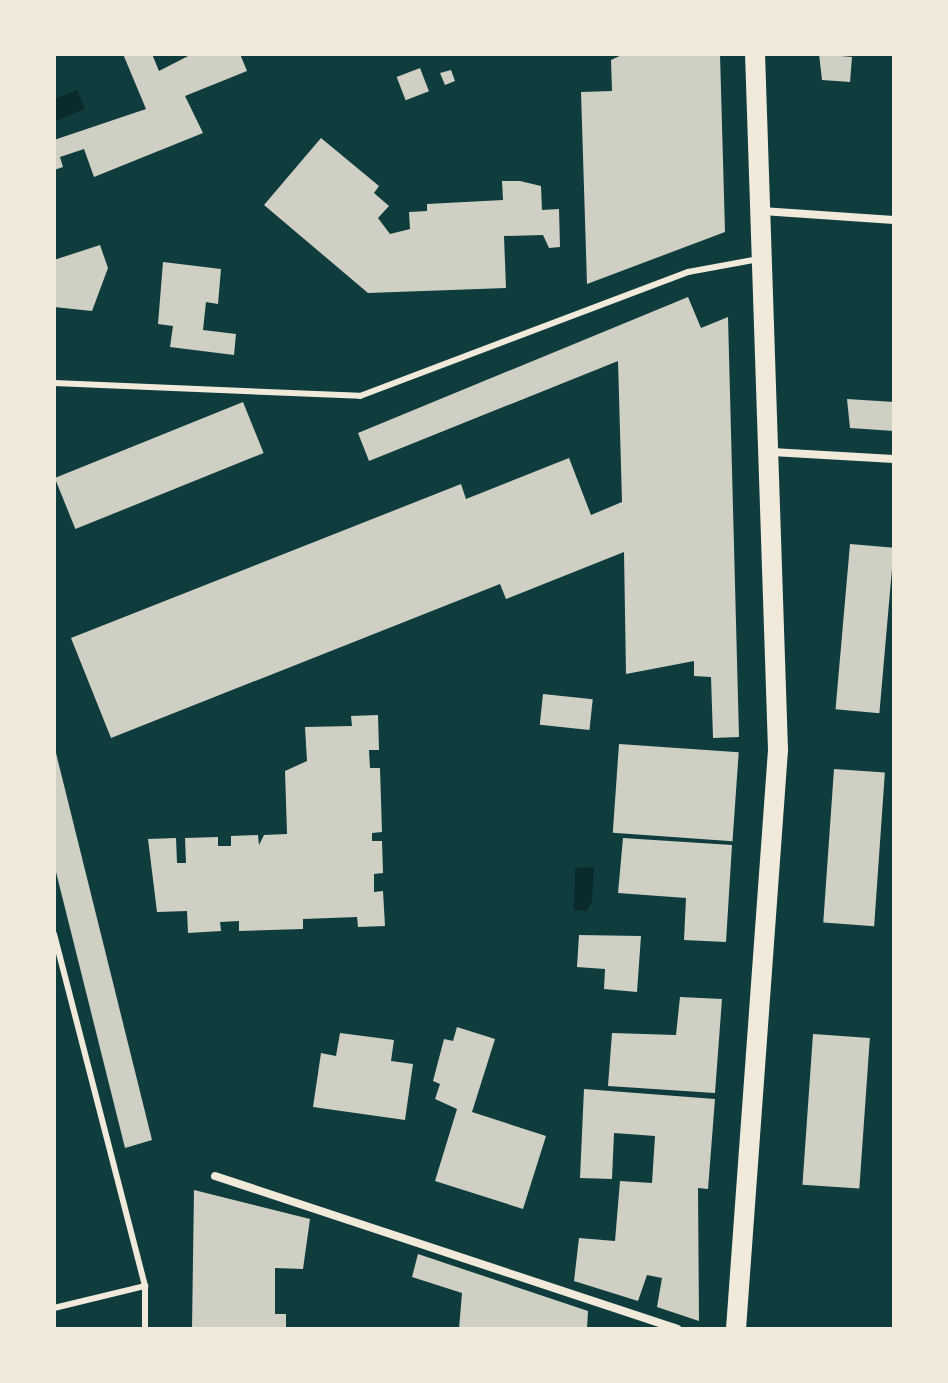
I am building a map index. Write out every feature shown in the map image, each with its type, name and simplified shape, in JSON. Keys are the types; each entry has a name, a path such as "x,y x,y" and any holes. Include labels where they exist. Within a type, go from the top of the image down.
{"main road":[{"path":"736,1329 778,750 772,452 755,54"}],"street":[{"path":"762,211 894,220"},
{"path":"772,452 894,459"},
{"path":"215,1176 677,1329"}],"lane":[{"path":"54,383 360,396 688,272 763,259"},
{"path":"54,934 145,1286 145,1329"},
{"path":"54,1308 145,1286"}],"water":[{"path":"77,90 85,109 54,122 54,99"},
{"path":"594,867 592,901 587,911 574,910 575,868"}],"building":[{"path":"123,54 152,54 159,71 192,54 240,54 247,71 185,96 203,133 94,177 84,149 60,157 63,167 54,170 54,140 146,109"},
{"path":"624,54 720,54 725,232 587,284 581,92 612,91 611,60"},
{"path":"819,54 852,57 850,82 822,80"},
{"path":"420,68 429,91 406,100 397,77"},
{"path":"451,70 455,81 445,85 440,73"},
{"path":"321,138 379,186 374,193 389,206 378,218 390,234 410,229 409,212 427,211 427,204 503,200 502,181 520,181 541,186 542,210 559,209 560,247 549,248 543,235 504,236 506,288 368,293 264,205"},
{"path":"100,245 108,268 92,311 54,307 54,260"},
{"path":"163,262 221,269 218,304 206,302 203,330 236,334 234,355 170,347 173,326 158,324"},
{"path":"688,297 701,328 728,317 739,737 713,738 711,677 694,676 694,661 626,674 624,552 506,599 500,584 111,738 71,638 461,484 466,499 569,458 591,515 622,502 618,361 369,461 358,433"},
{"path":"847,399 894,402 894,431 850,428"},
{"path":"243,402 264,453 75,529 55,478"},
{"path":"850,544 894,548 879,713 836,709"},
{"path":"543,694 593,699 589,730 540,725"},
{"path":"378,715 379,750 369,750 370,768 380,768 382,832 372,833 372,841 382,841 383,873 374,874 374,892 383,891 385,926 358,927 357,917 303,919 303,929 239,931 239,921 220,922 221,931 188,933 187,911 157,912 148,839 176,838 177,863 186,863 185,838 218,837 218,846 231,846 231,836 258,835 259,845 264,835 287,834 285,771 307,761 305,727 352,726 351,716"},
{"path":"619,744 739,752 732,841 613,833"},
{"path":"54,745 152,1140 125,1148 54,864"},
{"path":"834,769 885,773 874,926 823,923"},
{"path":"623,838 732,845 726,942 684,940 686,898 618,893"},
{"path":"579,935 641,936 637,992 604,989 605,969 577,967"},
{"path":"680,997 722,999 715,1093 608,1086 612,1033 676,1035"},
{"path":"457,1027 495,1039 472,1112 546,1136 523,1209 435,1181 457,1109 435,1099 440,1084 433,1081 444,1039 453,1041"},
{"path":"340,1033 394,1040 391,1061 413,1064 405,1120 313,1107 321,1053 336,1056"},
{"path":"813,1034 870,1038 859,1189 802,1185"},
{"path":"584,1089 715,1099 708,1189 698,1188 699,1321 657,1307 662,1278 647,1275 638,1301 574,1281 579,1238 615,1241 620,1181 652,1183 655,1136 614,1133 612,1179 580,1178"},
{"path":"194,1190 310,1219 303,1269 275,1268 275,1314 286,1314 286,1329 192,1329"},
{"path":"418,1254 588,1311 587,1329 459,1329 462,1293 412,1277"}]}
